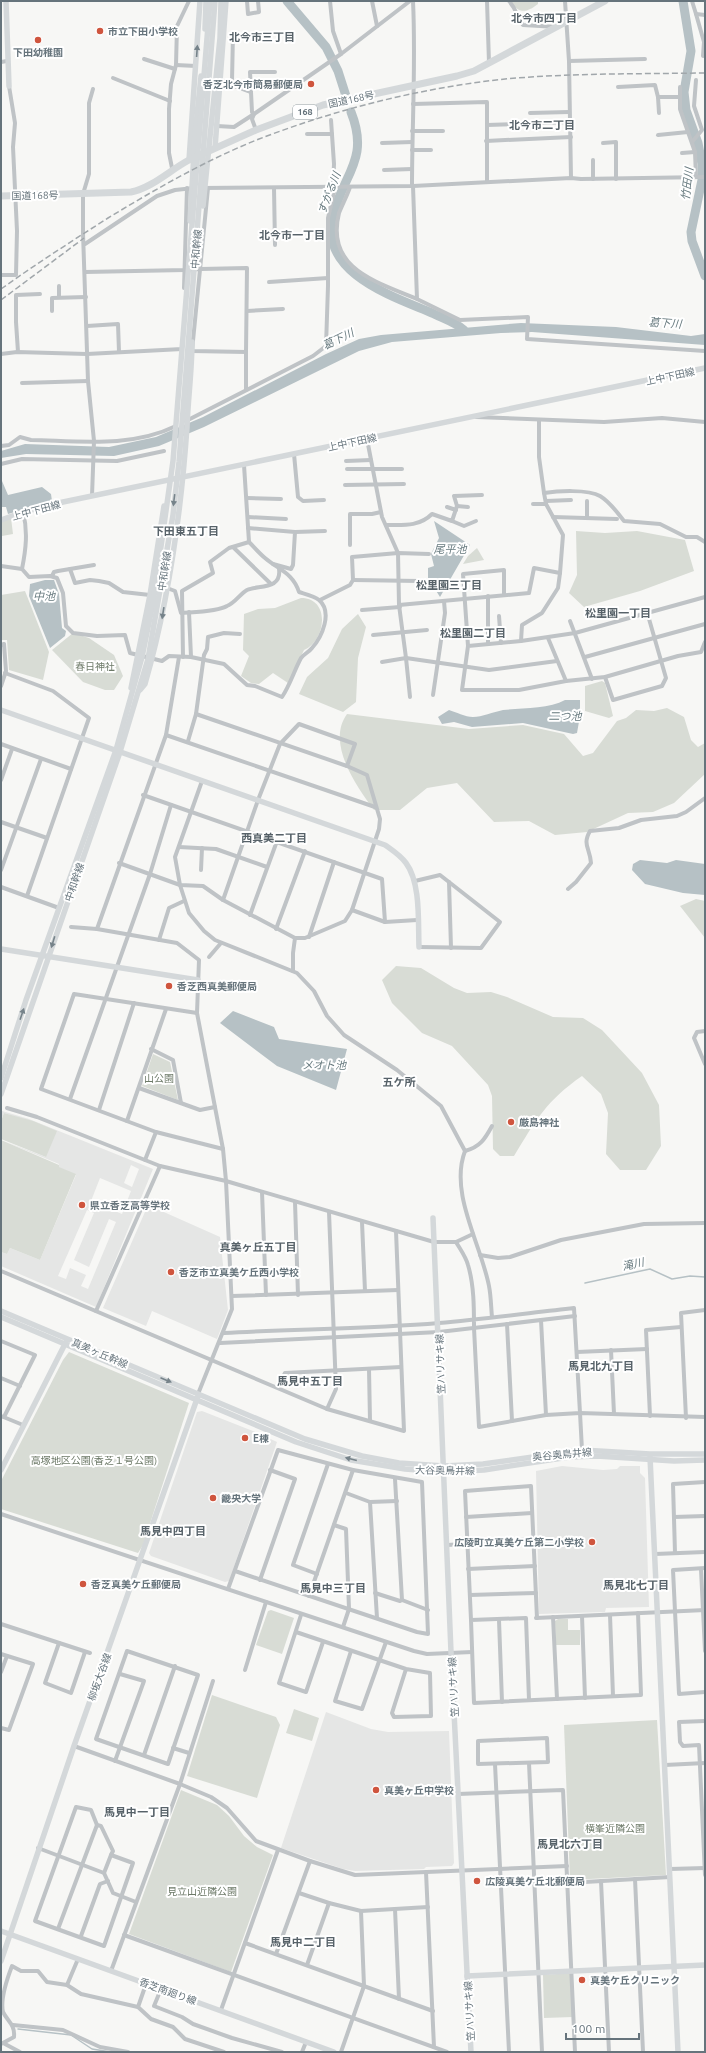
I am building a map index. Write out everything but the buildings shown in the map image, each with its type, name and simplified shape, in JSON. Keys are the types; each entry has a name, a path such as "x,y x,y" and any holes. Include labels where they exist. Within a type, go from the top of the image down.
{"highway":[{"name":"国道168号","path":"1,196 131,192 140,190 172,168 189,160 256,130 323,105 458,76 489,63 604,1"}],"street":[{"path":"1,275 16,275 17,231 12,147 15,123 4,61 6,1"},
{"path":"172,168 169,153 171,84 176,67 177,26 189,1"},
{"path":"189,160 200,1"},
{"path":"193,251 190,206 205,38 206,1"},
{"name":"中和幹線","path":"193,251 210,1"},
{"name":"中和幹線","path":"1,1094 138,693 145,684 150,659 173,461 215,1"},
{"path":"193,251 203,212 220,38 221,1"},
{"path":"215,148 226,1"},
{"path":"246,1 248,14 259,12 258,1"},
{"path":"331,1 332,31 341,54"},
{"path":"372,1 377,26"},
{"path":"217,126 234,127 341,54 411,1"},
{"path":"411,1 415,44 412,86 412,186 417,299"},
{"path":"487,1 489,63"},
{"path":"509,1 517,10 519,20 523,25 556,27"},
{"path":"565,1 569,61 569,112 571,137 570,178"},
{"path":"692,1 704,42 703,56"},
{"path":"696,14 705,15"},
{"path":"233,33 232,85 250,92"},
{"path":"205,38 205,101 210,72 220,38"},
{"path":"144,59 176,67 196,66"},
{"path":"569,61 645,59"},
{"path":"256,130 252,119 254,114 252,112 250,92 250,72 275,72"},
{"path":"113,78 170,101"},
{"path":"692,141 700,131 694,106 696,80"},
{"path":"220,81 232,81"},
{"path":"618,87 655,85 658,97 659,113"},
{"path":"680,87 679,97 682,117 695,152 696,177"},
{"path":"92,496 94,441 88,381 84,194 89,174 89,103 93,89"},
{"path":"658,97 679,97"},
{"path":"413,104 487,102 487,181"},
{"path":"530,113 569,112"},
{"path":"1,446 9,445 20,437 31,440 94,441 135,439 173,428 314,356 326,346 328,218 335,188 331,120"},
{"path":"487,125 570,122"},
{"path":"412,131 443,131"},
{"path":"658,135 688,132"},
{"path":"307,134 332,134"},
{"path":"486,141 571,137"},
{"path":"382,143 412,142"},
{"path":"603,143 616,142 616,179"},
{"path":"412,150 431,150"},
{"path":"682,153 695,152"},
{"path":"593,160 593,179"},
{"path":"384,170 412,169"},
{"path":"84,244 166,191 187,188 349,188 570,178 616,179 705,177"},
{"path":"187,188 192,351"},
{"path":"150,659 162,620 168,588 183,478 192,351 208,188"},
{"path":"274,188 275,245"},
{"path":"349,188 339,214 338,226 338,238 345,259 356,271 460,320 528,317 527,339 705,351"},
{"path":"139,656 168,481 196,205"},
{"path":"190,269 197,234"},
{"path":"85,272 247,268 246,390"},
{"path":"269,282 328,278"},
{"path":"59,286 59,297"},
{"path":"18,352 16,295 40,294"},
{"path":"52,311 52,298 86,296"},
{"path":"247,311 283,309"},
{"path":"87,326 118,324 119,352"},
{"path":"1,354 18,352 87,354 182,350"},
{"path":"192,351 246,352"},
{"name":"上中下田線","path":"1,520 23,512 92,496 705,368"},
{"path":"22,383 88,381"},
{"path":"472,417 604,422 662,418 705,422"},
{"path":"521,642 522,625 542,613 558,588 560,573 563,535 546,503 539,457 539,420"},
{"path":"367,439 381,512 398,553 400,606 410,697"},
{"path":"1,464 22,459 94,461 117,460 164,451"},
{"path":"294,454 298,497 303,501 324,500"},
{"path":"346,461 371,460"},
{"path":"1,566 22,569 29,577 52,576 57,578 63,593 66,626 73,633 98,636 125,635 130,653 150,659 162,661 169,656 191,657 224,664 247,685 255,686 282,697 291,684 302,656 312,648 321,634 326,617 324,607 320,600 299,592 289,573 279,569 249,542 244,465"},
{"path":"347,469 402,469"},
{"path":"345,485 404,484"},
{"path":"544,493 584,492 599,495 609,502 624,521 660,524 681,535 698,538 705,542"},
{"path":"452,521 456,508 454,496 482,495"},
{"path":"247,498 281,499"},
{"path":"533,504 571,500"},
{"path":"587,501 587,518"},
{"path":"447,507 468,507"},
{"path":"22,569 27,527 23,512"},
{"path":"350,545 350,514 372,514 381,512"},
{"path":"386,525 410,525 424,522 432,514 464,526 476,521"},
{"path":"248,517 286,519"},
{"path":"553,517 617,519"},
{"path":"248,528 295,532 325,531"},
{"path":"273,564 291,569 295,532"},
{"path":"97,929 119,863 166,735 181,657 183,613 182,591 213,573 210,562 233,547 249,542"},
{"path":"233,547 271,584"},
{"path":"320,600 350,585 353,580 352,557 398,553 429,554"},
{"path":"52,576 54,572 58,570 94,565"},
{"path":"362,610 464,598 529,593 534,568 560,573"},
{"path":"70,569 75,583 90,580 99,581 109,583 123,592 150,595"},
{"path":"183,613 227,607 247,590 266,588 275,581 280,573 279,569"},
{"path":"504,595 504,570 463,574 468,646 462,690 519,690 566,681 605,677 700,652 705,642"},
{"path":"353,580 419,581"},
{"path":"168,588 174,591 180,611 183,613"},
{"path":"488,596 488,644"},
{"path":"468,646 521,642 548,638 705,597"},
{"path":"433,695 439,663 445,613 444,601"},
{"name":"中和幹線","path":"1,1078 42,955 118,751 130,699 131,682 156,604"},
{"path":"189,612 191,657"},
{"path":"605,677 613,700 662,686 666,678 646,612"},
{"path":"499,616 501,643"},
{"path":"570,621 585,657 592,679"},
{"path":"585,657 705,624"},
{"path":"373,635 427,630"},
{"path":"188,742 196,714 208,636 224,633 240,634"},
{"path":"548,638 566,681"},
{"path":"1,645 4,644 4,672 1,686"},
{"path":"382,662 406,658 489,670 557,661"},
{"path":"4,672 53,691 89,718 27,896"},
{"path":"1,710 385,845 397,853 406,863 415,881 419,947 481,948 500,922 440,875 415,881"},
{"path":"119,863 180,885 203,886 223,900 295,938 309,937 345,921 352,910 379,829 380,819 375,807 374,796 367,775 347,766 196,714"},
{"path":"223,900 247,830 280,744 299,724 355,744 347,766"},
{"path":"166,735 375,807"},
{"path":"1,744 71,769"},
{"path":"1,780 12,748"},
{"path":"1,870 3,856 16,827 41,758"},
{"path":"202,781 190,811 175,857 180,885 189,913 204,931 221,943 293,971 305,980 314,991 326,1016 344,1035 397,1070 442,1106 465,1151 460,1164 461,1192 489,1286 492,1317"},
{"path":"143,796 247,830 382,879 385,922"},
{"path":"568,889 576,882 591,863 590,855 586,846 586,838 590,831 620,828 645,820 677,816 686,812 705,798"},
{"path":"70,1099 150,874 171,805"},
{"path":"1,822 47,838"},
{"path":"250,915 277,841"},
{"path":"179,847 216,849 267,867"},
{"path":"201,870 202,848"},
{"path":"276,929 305,851"},
{"path":"309,937 334,862"},
{"path":"449,882 451,948"},
{"path":"1,887 59,908"},
{"path":"159,940 169,908 184,900"},
{"path":"352,910 385,922 418,920"},
{"path":"71,927 97,929 177,943 199,960 197,1013 223,1149 232,1309 224,1333 197,1397"},
{"path":"293,971 295,938"},
{"path":"209,957 221,943"},
{"path":"1,949 198,980"},
{"path":"197,1013 166,1009 134,1002 74,994 41,1089 156,1132 223,1149"},
{"path":"99,1110 134,1002"},
{"path":"127,1121 166,1009"},
{"path":"705,1031 697,1032 694,1038 705,1064"},
{"path":"151,1049 173,1060 181,1103"},
{"path":"139,1088 200,1110 215,1107"},
{"path":"7,1108 37,1116 160,1166 226,1181 434,1242 456,1242 473,1234"},
{"path":"465,1151 474,1149 481,1144 492,1126"},
{"path":"145,1160 156,1132"},
{"path":"96,1311 160,1166"},
{"path":"262,1192 266,1295"},
{"path":"295,1202 298,1295"},
{"path":"327,1409 336,1389 331,1293 329,1212"},
{"name":"笠ハリサキ線","path":"433,1218 458,1794 471,2052"},
{"path":"362,1222 365,1291"},
{"path":"480,1255 498,1258 510,1257 561,1240 626,1227 655,1223 705,1223"},
{"path":"1,1271 327,1409 404,1431 396,1231"},
{"path":"456,1242 468,1264 475,1304 474,1328 479,1427 546,1415 614,1414 686,1418 705,1417"},
{"path":"232,1296 298,1295 398,1290"},
{"path":"224,1333 438,1323 574,1308 582,1450"},
{"path":"686,1418 681,1327 682,1311 705,1310"},
{"name":"真美ヶ丘幹線","path":"1,1311 66,1341 197,1397"},
{"path":"220,1343 439,1332 574,1316"},
{"name":"真美ヶ丘幹線","path":"1,1317 66,1341"},
{"path":"541,1320 546,1415"},
{"path":"507,1324 512,1421"},
{"path":"650,1416 646,1330 648,1328 681,1327"},
{"path":"1,1341 35,1355 20,1386 2,1416 23,1425"},
{"path":"1,1470 66,1341"},
{"path":"577,1352 647,1349"},
{"path":"611,1350 614,1414"},
{"path":"278,1387 285,1373 401,1367"},
{"path":"369,1369 370,1421"},
{"path":"1,1378 20,1386"},
{"name":"大谷奥鳥井線","path":"197,1397 296,1442 336,1455 405,1469 478,1470 569,1457 597,1456 705,1460"},
{"name":"柳坂大谷線","path":"1,1961 38,1848 197,1397"},
{"path":"228,1589 278,1450 353,1470 422,1482 428,1634 417,1632 235,1571"},
{"name":"奥谷奥鳥井線","path":"444,1469 582,1450 650,1457 705,1454"},
{"path":"650,1457 678,2052"},
{"path":"317,1574 292,1565 328,1464"},
{"path":"260,1580 295,1479 270,1470"},
{"path":"309,1596 353,1470"},
{"path":"395,1478 402,1600"},
{"path":"675,1553 673,1484 705,1482"},
{"path":"638,1613 641,1695 474,1703 465,1491 531,1486 536,1618 610,1615 638,1613 675,1611 704,1610"},
{"path":"346,1492 370,1502 396,1501"},
{"path":"370,1502 376,1618"},
{"path":"466,1517 532,1513"},
{"path":"1,1514 414,1651 427,1654 472,1652"},
{"path":"674,1517 705,1516"},
{"path":"334,1525 346,1529 350,1609 343,1627"},
{"path":"448,1545 534,1539"},
{"path":"655,1554 705,1552"},
{"path":"468,1569 534,1566"},
{"path":"705,1651 703,1568 674,1570 679,1694 705,1692"},
{"path":"470,1595 536,1592"},
{"path":"375,1593 400,1601 402,1600 428,1610"},
{"path":"245,1670 266,1602"},
{"path":"302,1614 279,1683 306,1692 323,1642"},
{"path":"610,1615 613,1696"},
{"path":"582,1616 585,1698"},
{"path":"553,1617 557,1699"},
{"path":"471,1620 526,1618 529,1700"},
{"path":"499,1620 502,1702"},
{"path":"1,1624 90,1653"},
{"path":"296,1632 406,1669 430,1673 431,1716 394,1717 392,1713 406,1669"},
{"path":"351,1651 335,1701 362,1709 386,1642"},
{"path":"59,1643 45,1683 71,1693 85,1652"},
{"path":"127,1651 175,1666 198,1675 168,1764 96,1740 127,1651"},
{"path":"1,1654 32,1664 9,1730 1,1728"},
{"path":"1,1672 7,1656"},
{"path":"144,1756 175,1666"},
{"path":"115,1761 121,1748 144,1681 120,1674"},
{"path":"111,1971 180,1784 213,1681"},
{"path":"705,1721 679,1722 680,1742 683,1746 705,1745"},
{"path":"547,1738 548,1762 495,1764 478,1764 478,1741 547,1738"},
{"path":"699,1745 705,1875"},
{"path":"74,1746 180,1784 211,1797 227,1808 256,1841 310,1861 355,1874 567,1866"},
{"path":"173,1748 189,1753"},
{"path":"529,1763 542,2052"},
{"path":"665,1765 705,1763"},
{"path":"495,1764 509,2052"},
{"path":"458,1794 530,1790 563,1790 576,2052"},
{"path":"104,1873 111,1855 113,1851 101,1826 97,1825 91,1810 76,1806 35,1921 81,1936 104,1946 134,1863 111,1855"},
{"path":"58,1929 81,1864 97,1825"},
{"path":"38,1848 104,1873 113,1893 136,1902"},
{"path":"221,2010 278,1850"},
{"path":"276,1954 310,1861"},
{"path":"670,1869 705,1868"},
{"path":"426,1872 434,2047"},
{"path":"568,1883 670,1876"},
{"path":"636,1879 643,2052"},
{"path":"81,1936 100,1884 108,1881"},
{"path":"601,1881 609,2052"},
{"path":"299,1893 329,1903 361,1911 428,1907"},
{"path":"307,1965 329,1903"},
{"path":"395,1909 399,1999"},
{"path":"341,2052 364,1986 361,1911"},
{"name":"香芝南廻り線","path":"1,1931 334,2052"},
{"path":"124,1935 447,2052"},
{"path":"245,1942 433,2011"},
{"path":"67,1984 78,1959"},
{"path":"467,1976 705,1965"},
{"path":"3,2044 14,2037 13,2025 2,2011 2,2001 12,1966 20,1971 38,1971 47,1982 67,1984 82,1994 138,2007 152,2019 173,2027 185,2039 224,2052"},
{"path":"138,2007 146,1984"},
{"path":"161,1989 154,2006 182,2017 193,2024 232,2038 282,2052"},
{"path":"13,2025 63,2030 100,2047 128,2052"},
{"path":"302,2052 306,2042"},
{"path":"3,2044 20,2052"}],"shaded area":[{"name":"県立香芝高等学校","path":"2,1111 29,1119 153,1169 96,1307 1,1266 1,1252 7,1254 10,1248 40,1260 76,1175 58,1167 59,1164 1,1140 46,1157 32,1122 4,1113 1,1121","holes":["131,1165 139,1169 132,1187 124,1183","100,1178 131,1191 122,1214 91,1201","87,1210 94,1213 74,1260 89,1267 109,1219 116,1222 88,1289 81,1286 86,1275 70,1268 66,1279 58,1276"]},
{"name":"香芝市立真美ケ丘西小学校","path":"148,1205 220,1237 228,1310 217,1339 152,1311 146,1326 103,1308"},
{"name":"畿央大学","path":"202,1411 277,1442 229,1581 225,1582 151,1556 149,1553 197,1412"},
{"name":"広陵町立真美ケ丘第二小学校","path":"562,1466 603,1470 617,1469 620,1466 640,1466 640,1473 645,1478 649,1607 606,1608 605,1612 539,1614 536,1471"},
{"name":"真美ヶ丘中学校","path":"326,1712 371,1729 388,1732 449,1731 454,1863 452,1866 426,1867 424,1869 355,1871 343,1869 281,1848"}],"green space":[{"path":"509,1 538,1 538,4 526,11 522,11 516,8"},
{"path":"11,518 13,534 2,536 1,522"},
{"path":"576,531 605,533 637,531 685,540 694,571 640,591 584,607 569,593 577,575"},
{"path":"477,548 484,560 463,564 468,556"},
{"path":"25,591 49,652 43,680 9,670 7,640 1,640 1,595"},
{"path":"301,598 311,600 317,605 321,612 321,630 317,638 304,650 288,683 273,673 259,684 251,683 241,676 249,656 243,650 244,614 258,609 275,608"},
{"path":"358,614 366,627 358,658 356,702 343,712 299,694 307,677 328,658 342,629"},
{"name":"春日神社","path":"73,633 89,638 114,655 123,676 114,690 105,690 83,682 52,650"},
{"path":"602,681 605,683 613,716 609,718 585,711 585,686"},
{"path":"667,708 684,717 691,740 698,747 705,743 705,774 674,803 653,812 628,813 587,832 555,835 529,821 494,822 457,783 427,788 400,810 374,810 352,777 342,751 340,738 341,725 347,714 469,729 523,725 564,734 583,756 593,753 617,721 626,718 636,710 654,711"},
{"path":"696,899 705,901 705,938 680,906"},
{"path":"396,966 421,968 454,988 467,993 491,992 507,997 553,1017 583,1018 602,1030 642,1073 659,1105 661,1146 646,1170 620,1170 606,1154 608,1113 601,1094 582,1076 550,1103 536,1121 514,1156 500,1156 493,1149 492,1096 488,1085 452,1046 422,1033 392,1003 382,980"},
{"name":"山公園","path":"153,1054 170,1062 178,1100 142,1086"},
{"path":"4,1113 33,1121 57,1131 46,1157 1,1139 1,1121"},
{"path":"1,1140 76,1174 40,1260 10,1248 7,1254 1,1252"},
{"name":"高塚地区公園(香芝１号公園)","path":"69,1352 189,1403 143,1545 138,1553 1,1509 1,1481 63,1360"},
{"path":"271,1610 294,1618 282,1654 256,1645 268,1611"},
{"path":"558,1619 568,1619 568,1630 580,1630 580,1645 556,1645 555,1621"},
{"path":"212,1695 276,1717 280,1725 257,1798 187,1776"},
{"path":"294,1709 319,1718 312,1741 286,1733"},
{"name":"横峯近隣公園","path":"657,1720 666,1875 570,1880 564,1725"},
{"name":"見立山近隣公園","path":"181,1790 217,1805 229,1816 244,1836 257,1847 273,1855 231,1972 129,1934"},
{"path":"571,1973 573,2017 544,2018 543,1975"}],"water":[{"path":"521,323 616,327 691,336 705,334 705,345 532,332 501,333 392,342 359,351 204,427 159,446 114,456 26,454 1,458 1,451 25,444 109,447 156,437 203,417 326,354 359,339 381,335"},
{"path":"2,481 8,495 42,487 51,494 52,501 8,514 6,507 1,507"},
{"name":"尾平池","path":"434,521 470,545 440,597 428,578 428,568 434,566 431,554 439,538"},
{"name":"中池","path":"45,580 54,580 59,594 62,628 66,631 65,636 50,648 29,596 30,584"},
{"name":"二つ池","path":"565,700 580,700 580,716 577,733 573,734 523,723 472,727 454,722 442,724 438,717 449,710 467,716 476,717 503,710 543,707"},
{"path":"640,860 667,863 676,860 705,864 705,895 683,893 645,884 632,870 633,864"},
{"name":"メオト池","path":"233,1011 274,1027 279,1039 347,1049 336,1090 277,1066 220,1023"}],"waterway":[{"name":"すがる川","path":"287,1 326,47 338,71 346,96"},
{"name":"竹田川","path":"683,1 691,51 684,92 686,110 698,143 702,164 702,180 691,232 692,241 705,276"},
{"name":"すがる川","path":"351,112 358,143 353,166 337,201 333,216 332,236 337,253 348,267 362,280 398,299 453,322 464,330"},
{"name":"滝川","path":"585,1283 650,1269 672,1279 690,1276 705,1277"},
{"path":"18,2029 71,2035 92,2049 111,2052"}],"railway":[{"path":"1,289 144,196 239,147 319,118 411,94 505,79 580,75 705,73"},
{"path":"1,300 84,238"}],"place":[{"name":"市立下田小学校","path":"100,31"},
{"name":"下田幼稚園","path":"38,40"},
{"name":"香芝北今市簡易郵便局","path":"311,84"},
{"name":"香芝西真美郵便局","path":"169,986"},
{"name":"厳島神社","path":"511,1122"},
{"name":"県立香芝高等学校","path":"82,1205"},
{"name":"香芝市立真美ケ丘西小学校","path":"171,1272"},
{"name":"E棟","path":"245,1438"},
{"name":"畿央大学","path":"213,1498"},
{"name":"広陵町立真美ケ丘第二小学校","path":"592,1542"},
{"name":"香芝真美ケ丘郵便局","path":"83,1584"},
{"name":"真美ヶ丘中学校","path":"376,1790"},
{"name":"広陵真美ケ丘北郵便局","path":"477,1881"},
{"name":"真美ケ丘クリニック","path":"582,1980"}],"district":[{"name":"北今市四丁目","path":"544,18"},
{"name":"北今市三丁目","path":"262,37"},
{"name":"北今市二丁目","path":"542,125"},
{"name":"北今市一丁目","path":"292,235"},
{"name":"下田東五丁目","path":"186,531"},
{"name":"松里園三丁目","path":"449,585"},
{"name":"松里園一丁目","path":"618,613"},
{"name":"松里園二丁目","path":"473,633"},
{"name":"西真美二丁目","path":"274,838"},
{"name":"五ケ所","path":"399,1082"},
{"name":"真美ヶ丘五丁目","path":"258,1247"},
{"name":"馬見北九丁目","path":"601,1366"},
{"name":"馬見中五丁目","path":"310,1381"},
{"name":"馬見中四丁目","path":"173,1531"},
{"name":"馬見北七丁目","path":"636,1585"},
{"name":"馬見中三丁目","path":"333,1588"},
{"name":"馬見中一丁目","path":"137,1812"},
{"name":"馬見北六丁目","path":"570,1844"},
{"name":"馬見中二丁目","path":"303,1942"}],"water label":[{"name":"葛下川","path":"665,323"},
{"name":"葛下川","path":"338,339"}]}
